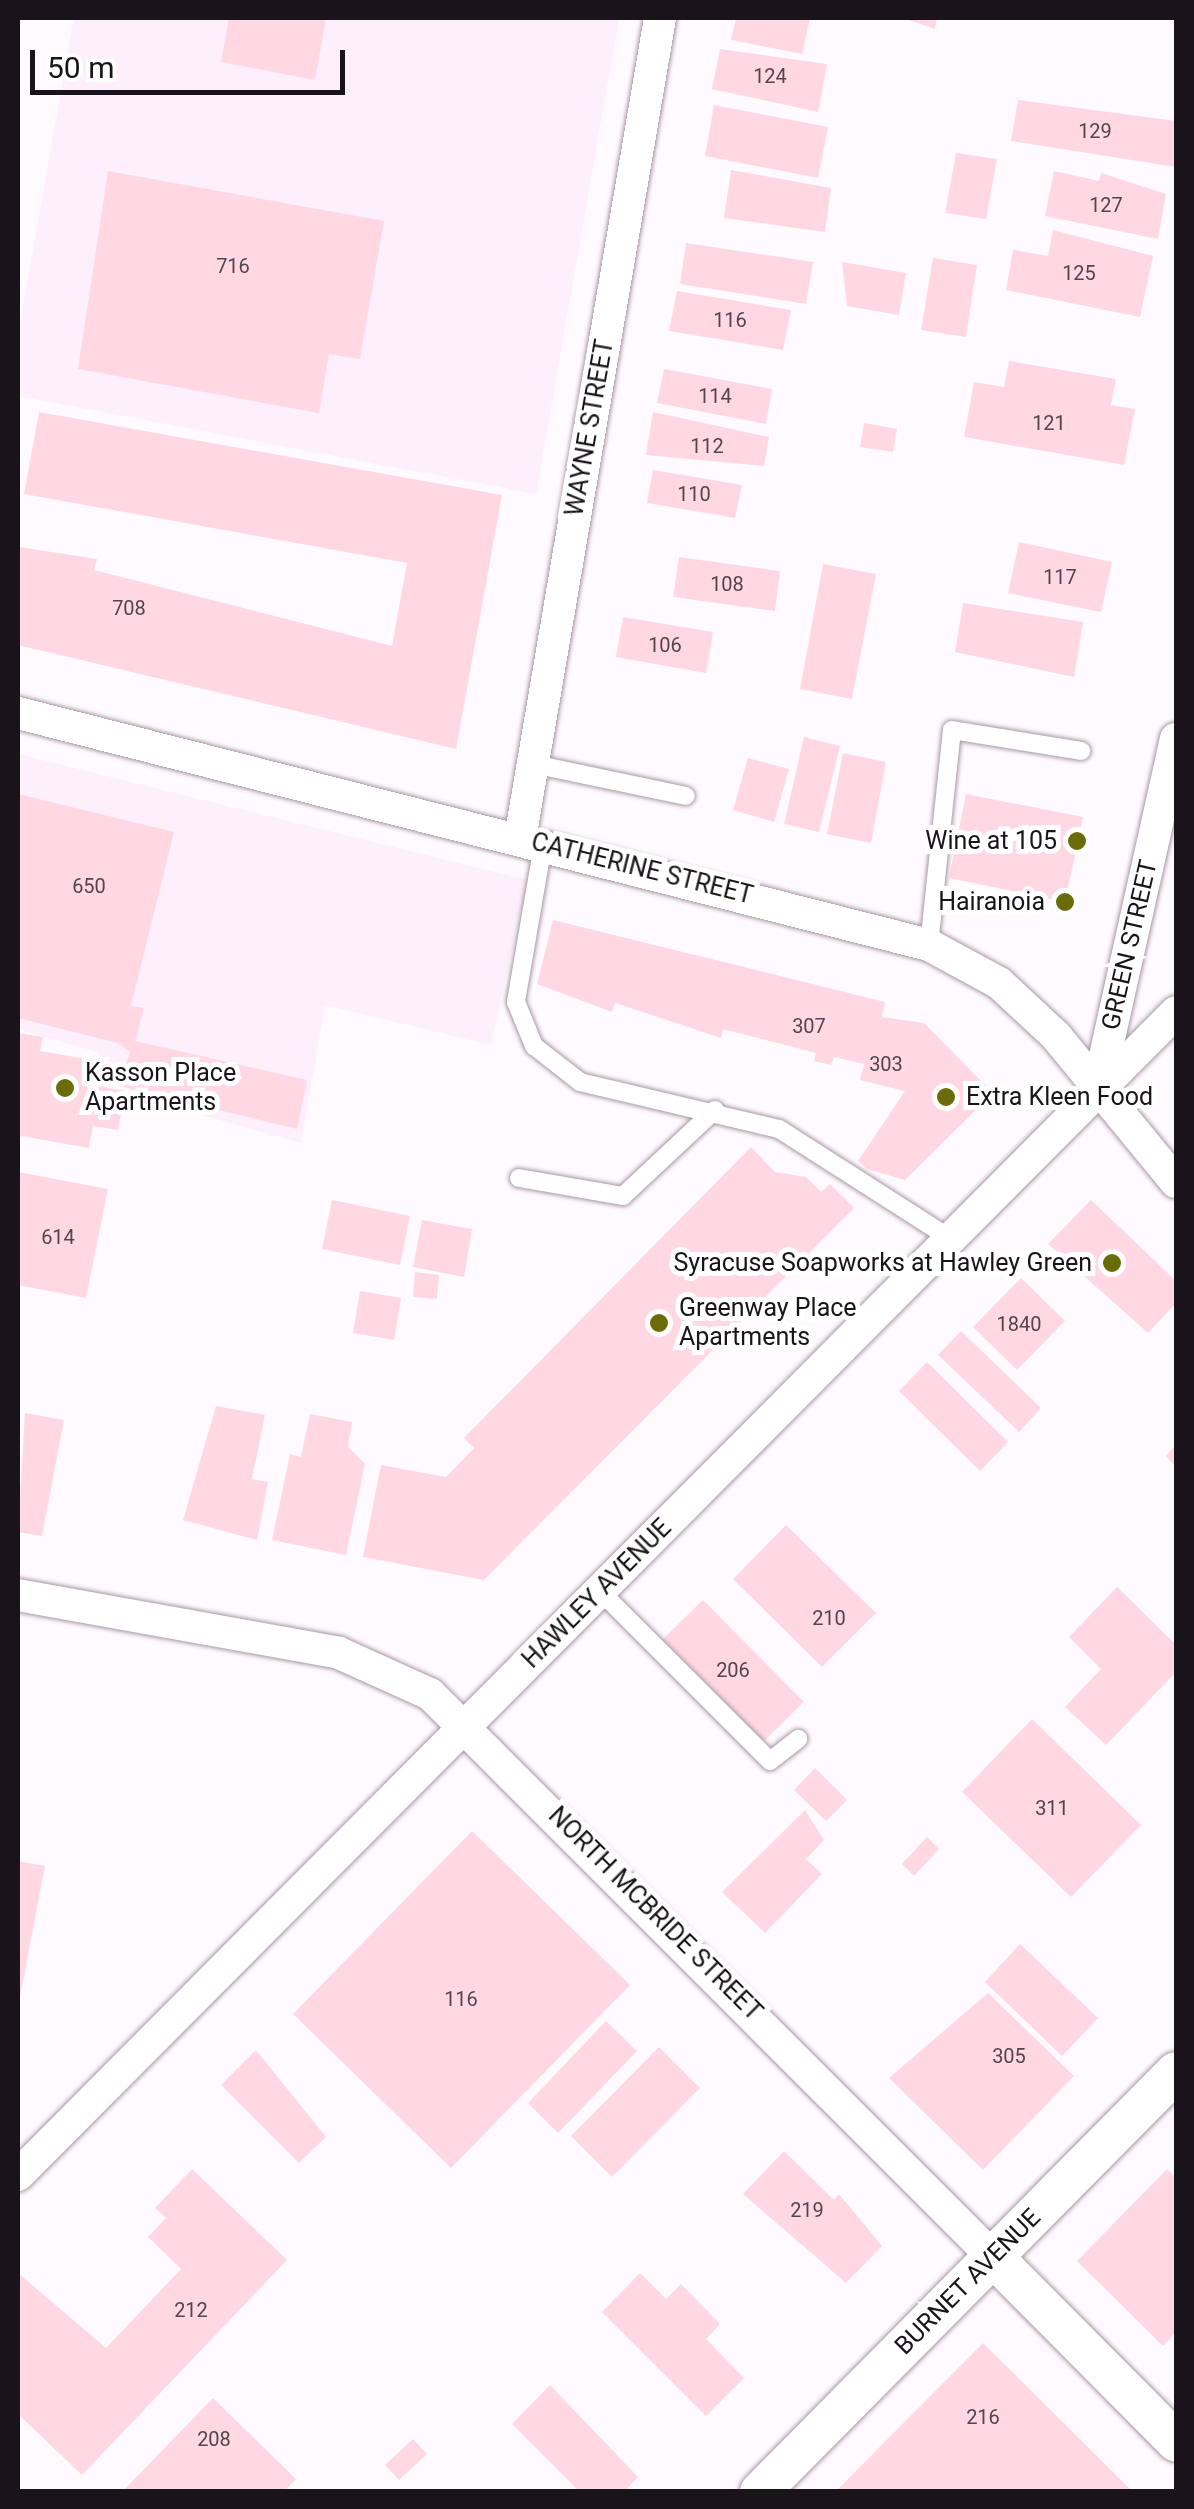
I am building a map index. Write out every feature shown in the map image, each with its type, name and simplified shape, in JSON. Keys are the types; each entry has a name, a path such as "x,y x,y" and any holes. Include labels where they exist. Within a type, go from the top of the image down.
{"street":[{"name":"WAYNE STREET","path":"532,842 533,764 660,18"},
{"name":"CATHERINE STREET","path":"18,712 929,945 998,983 1176,1182"},
{"name":"GREEN STREET","path":"1097,1092 1176,740"},
{"name":"HAWLEY AVENUE","path":"18,2175 1176,1012"},
{"name":"NORTH MCBRIDE STREET","path":"18,1596 339,1653 389,1669 468,1724 1176,2440"},
{"name":"BURNET AVENUE","path":"760,2492 1176,2072"}],"lane":[{"path":"929,945 952,730 1081,751"},
{"path":"533,764 686,796"},
{"path":"532,842 516,1002 534,1046 580,1082 714,1110 780,1129 951,1239"},
{"path":"518,1178 624,1196 714,1110"},
{"path":"600,1590 770,1761 798,1739"}],"shaded area":[{"path":"74,18 619,18 536,494 18,396 18,335"},
{"path":"18,754 527,880 491,1045 325,1005 301,1143 134,1096 97,1052 18,1029"}],"building":[{"path":"229,18 326,18 315,80 221,62"},
{"path":"736,18 810,18 802,54 731,40"},
{"path":"903,18 937,18 935,29"},
{"path":"720,49 827,64 818,112 712,89"},
{"path":"1018,100 1176,121 1176,167 1011,141"},
{"path":"714,105 828,127 818,178 705,156"},
{"path":"956,153 997,159 986,219 945,213"},
{"path":"731,170 831,188 825,232 724,218"},
{"path":"108,171 384,221 360,359 329,354 319,413 78,369"},
{"path":"1054,171 1099,181 1101,173 1166,194 1158,239 1045,216"},
{"path":"1053,230 1153,256 1140,317 1006,290 1013,250 1048,256"},
{"path":"686,243 813,262 806,304 680,284"},
{"path":"933,258 977,265 966,337 921,330"},
{"path":"842,262 906,273 899,315 847,306"},
{"path":"677,291 791,310 783,350 669,331"},
{"path":"1009,361 1116,379 1111,405 1135,409 1124,465 964,437 974,382 1004,387"},
{"path":"664,369 772,389 766,424 657,403"},
{"path":"39,412 502,495 456,749 18,645 19,547 97,559 94,570 392,646 407,563 24,494"},
{"path":"653,412 769,437 764,466 646,455"},
{"path":"864,423 897,429 893,452 860,447"},
{"path":"653,470 742,485 735,518 647,503"},
{"path":"1019,542 1112,562 1101,612 1008,593"},
{"path":"679,557 780,571 775,611 673,597"},
{"path":"823,564 876,574 852,699 800,689"},
{"path":"963,603 1083,622 1074,677 955,652"},
{"path":"623,617 713,632 706,673 616,657"},
{"path":"804,737 840,746 819,832 784,824"},
{"path":"843,753 886,762 871,843 827,834"},
{"path":"748,758 789,769 774,822 733,810"},
{"path":"18,794 174,832 131,1006 144,1008 135,1041 307,1080 297,1129 120,1086 130,1052 118,1043 18,1018"},
{"path":"966,794 1083,817 1065,902 949,878"},
{"path":"553,920 885,1002 882,1017 924,1023 993,1093 905,1180 867,1169 858,1161 905,1091 860,1080 864,1064 834,1057 831,1065 814,1061 816,1053 723,1029 721,1038 615,1003 612,1012 537,984"},
{"name":"Kasson Place Apartments","path":"18,1033 43,1037 40,1051 103,1062 98,1086 125,1091 118,1130 93,1126 89,1148 21,1136 18,1144"},
{"name":"Greenway Place Apartments","path":"751,1147 775,1172 806,1177 821,1192 830,1184 854,1208 484,1580 363,1557 381,1465 446,1477 474,1448 464,1438"},
{"path":"18,1172 108,1189 86,1298 18,1285"},
{"path":"332,1200 410,1216 400,1265 322,1249"},
{"name":"Syracuse Soapworks at Hawley Green","path":"1091,1200 1176,1281 1176,1303 1148,1333 1048,1244"},
{"path":"422,1220 472,1229 464,1277 413,1267"},
{"path":"415,1272 439,1275 437,1299 413,1297"},
{"path":"1021,1278 1065,1321 1017,1370 973,1327"},
{"path":"360,1291 401,1298 394,1340 353,1333"},
{"path":"961,1331 1041,1408 1019,1432 938,1355"},
{"path":"927,1362 1008,1442 980,1471 899,1391"},
{"path":"216,1406 265,1415 252,1479 268,1482 257,1540 183,1520"},
{"path":"25,1413 64,1420 42,1536 18,1532"},
{"path":"310,1414 352,1422 348,1447 365,1464 346,1555 272,1540 290,1454 301,1457"},
{"path":"1176,1445 1176,1467 1166,1456"},
{"path":"786,1525 876,1613 822,1667 733,1579"},
{"path":"1117,1587 1176,1645 1176,1672 1106,1745 1065,1707 1101,1669 1069,1637"},
{"path":"703,1600 804,1702 764,1741 663,1639"},
{"path":"1032,1719 1141,1825 1071,1897 962,1792"},
{"path":"815,1768 847,1800 826,1821 794,1790"},
{"path":"805,1810 824,1840 806,1859 822,1874 765,1933 722,1892"},
{"path":"472,1831 630,1985 451,2168 293,2014"},
{"path":"927,1837 939,1849 914,1876 902,1864"},
{"path":"18,1861 45,1866 19,2002 18,2002"},
{"path":"1020,1944 1098,2018 1062,2056 985,1982"},
{"path":"988,1993 1074,2076 983,2170 889,2078"},
{"path":"606,2021 637,2051 558,2133 528,2103"},
{"path":"659,2047 700,2088 612,2177 571,2136"},
{"path":"256,2050 326,2137 299,2163 221,2085"},
{"path":"784,2151 834,2200 839,2194 882,2246 846,2283 743,2194"},
{"path":"192,2169 287,2260 82,2475 18,2414 18,2273 106,2348 181,2269 148,2237 166,2218 155,2208"},
{"path":"1167,2169 1176,2178 1176,2332 1163,2346 1077,2261"},
{"path":"640,2273 666,2299 681,2284 720,2324 706,2339 744,2378 706,2416 602,2312"},
{"path":"983,2343 1133,2492 835,2492"},
{"path":"550,2385 638,2477 624,2492 580,2492 512,2424"},
{"path":"213,2398 296,2479 284,2492 122,2492"},
{"path":"413,2439 427,2454 399,2480 385,2465"}],"place":[{"name":"Wine at 105","path":"1077,841"},
{"name":"Hairanoia","path":"1065,902"},
{"name":"Kasson Place Apartments","path":"65,1088"},
{"name":"Extra Kleen Food","path":"946,1097"},
{"name":"Syracuse Soapworks at Hawley Green","path":"1112,1263"},
{"name":"Greenway Place Apartments","path":"659,1323"}]}
